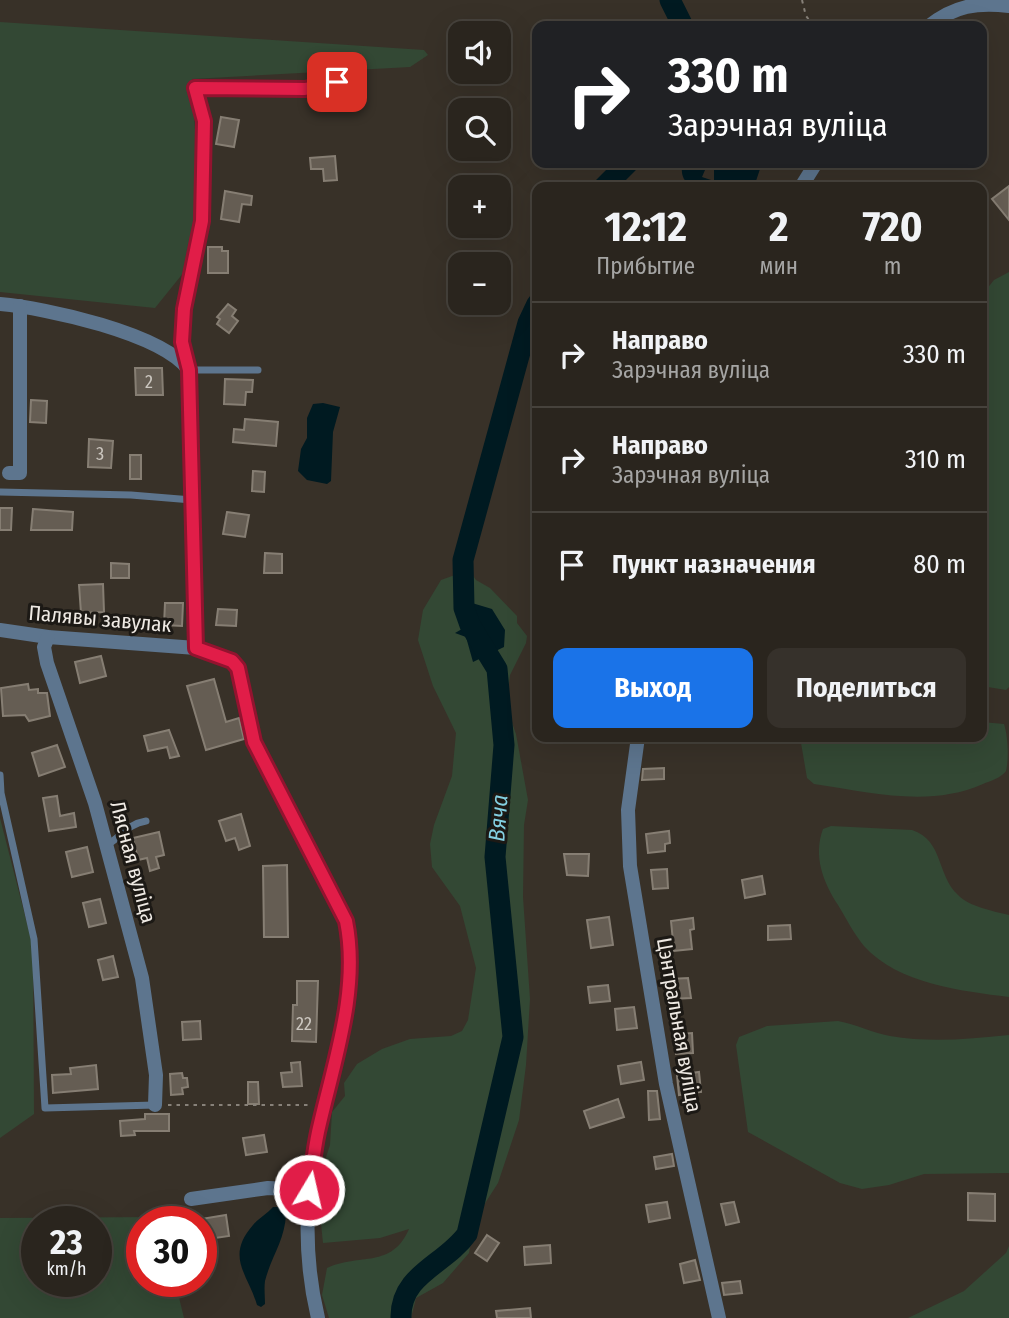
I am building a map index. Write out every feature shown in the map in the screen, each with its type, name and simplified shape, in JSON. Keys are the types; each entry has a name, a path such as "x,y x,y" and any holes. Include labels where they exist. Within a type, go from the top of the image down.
{"street":[{"path":"937,21 955,9 970,5 1009,6"},
{"path":"196,648 189,370 182,342 184,309 202,221 204,121 195,88 305,89 337,82"},
{"path":"0,304 64,314 110,328 162,350 189,370"},
{"path":"9,473 20,473 20,306"},
{"name":"Палявы завулак","path":"0,630 48,637 196,648 232,661 238,668 254,742 346,921 351,953 341,1046 325,1105"},
{"name":"Лясная вуліца","path":"48,637 44,647 47,663 92,792 142,978 156,1075 155,1105"},
{"name":"Цэнтральная вуліца","path":"637,742 628,810 631,876 666,1084 719,1318"},
{"path":"318,1318 306,1253 309,1190 325,1105"},
{"path":"191,1199 268,1188 309,1190"}],"lane":[{"path":"189,370 258,370"},
{"path":"0,492 131,495 193,500"},
{"path":"0,775 1,793 34,939 45,1108 155,1105"},
{"path":"107,846 120,838 134,823 146,821"}],"path":[{"path":"802,0 810,21"},
{"path":"155,1105 325,1105"}],"green space":[{"path":"0,22 424,50 428,55 410,67 192,79 200,213 184,272 155,308 0,292"},
{"path":"1009,272 1009,687 1006,690 987,687 987,289 994,280"},
{"path":"469,570 476,580 490,588 517,616 517,623 527,636 510,675 506,706 516,734 528,800 524,825 523,897 530,999 519,1120 498,1183 475,1219 469,1253 443,1283 416,1298 411,1318 329,1318 322,1295 327,1268 384,1255 402,1242 409,1229 380,1238 323,1243 317,1185 330,1145 332,1112 345,1096 344,1083 357,1064 382,1049 410,1039 451,1036 462,1031 468,1020 476,968 460,906 432,867 430,844 452,776 456,733 433,686 418,640 423,610 441,580"},
{"path":"987,722 1004,724 1008,748 1006,771 995,779 963,791 921,797 899,796 814,784 807,778 801,742 987,742"},
{"path":"0,818 33,947 34,1114 0,1138"},
{"path":"831,826 912,830 922,835 935,850 946,878 958,895 975,906 1009,915 1009,997 951,988 912,977 878,959 864,946 833,896 821,868 820,839 823,829"},
{"path":"838,1021 883,1035 905,1038 935,1040 1009,1035 1009,1173 924,1174 889,1185 862,1189 840,1183 748,1132 736,1045 739,1037 767,1026"},
{"path":"112,1217 126,1217 126,1297 179,1297 184,1318 0,1318 0,1218 21,1218 21,1297 112,1297"},
{"path":"1009,1246 1009,1318 908,1318 964,1291 1006,1253"}],"water":[{"path":"682,168 706,168 702,177 714,181 713,168 760,168 756,182 687,182"},
{"path":"313,404 340,407 333,432 331,481 327,484 307,480 298,471 301,449 307,438 307,418"},
{"path":"472,603 492,609 505,630 504,647 473,662 466,637 455,633 469,625 464,608"},
{"path":"273,1207 278,1207 286,1214 285,1223 265,1281 265,1304 261,1307 257,1305 241,1265 241,1247 253,1225"}],"building":[{"path":"221,117 239,120 234,147 216,144"},
{"path":"335,156 337,180 324,181 323,169 311,169 310,158"},
{"path":"1009,186 1009,220 992,199"},
{"path":"225,191 252,196 251,205 242,204 239,222 221,219"},
{"path":"208,247 222,247 222,251 228,251 228,273 208,273"},
{"path":"228,304 236,310 232,316 238,321 229,333 217,324 220,319 217,317"},
{"path":"135,368 162,368 163,395 136,395"},
{"path":"225,379 253,380 252,392 246,392 245,405 224,404"},
{"path":"31,400 47,401 46,423 30,422"},
{"path":"245,419 278,422 276,446 233,442 234,429 244,430"},
{"path":"89,439 113,441 111,468 88,467"},
{"path":"130,455 141,455 141,479 130,479"},
{"path":"253,471 265,472 264,492 252,491"},
{"path":"0,508 12,508 11,530 0,530"},
{"path":"33,509 73,512 72,530 31,530"},
{"path":"227,512 249,515 245,537 223,534"},
{"path":"265,553 282,554 282,573 264,573"},
{"path":"111,563 129,564 129,578 111,578"},
{"path":"103,584 104,612 81,613 79,585"},
{"path":"165,603 183,603 182,626 164,625"},
{"path":"218,609 237,610 236,626 216,625"},
{"path":"101,656 106,676 80,683 75,662"},
{"path":"214,679 226,722 239,718 244,739 206,750 187,686"},
{"path":"28,684 29,690 38,689 38,693 47,693 50,716 29,721 25,715 3,716 1,688"},
{"path":"169,730 179,756 170,758 167,747 148,751 144,736"},
{"path":"57,745 65,767 39,776 32,753"},
{"path":"664,768 664,779 642,780 643,769"},
{"path":"57,796 60,816 74,813 76,827 49,831 43,798"},
{"path":"241,814 250,846 239,850 235,838 226,841 219,821"},
{"path":"669,831 670,843 665,844 665,851 648,853 646,834"},
{"path":"159,832 164,855 156,857 159,868 150,871 147,858 138,860 133,838"},
{"path":"87,847 93,872 72,877 66,852"},
{"path":"564,854 589,854 588,876 567,875"},
{"path":"287,865 288,937 264,937 263,866"},
{"path":"667,869 668,888 653,889 651,870"},
{"path":"762,876 765,894 745,898 742,880"},
{"path":"100,899 106,923 89,927 83,903"},
{"path":"609,917 613,945 591,948 587,920"},
{"path":"693,918 694,929 690,930 692,949 674,951 671,921"},
{"path":"790,925 791,939 768,940 768,926"},
{"path":"113,956 118,977 103,980 98,960"},
{"path":"688,978 691,998 671,999 670,979"},
{"path":"297,981 318,981 316,1042 292,1041"},
{"path":"608,985 610,1001 590,1003 588,987"},
{"path":"634,1007 637,1028 617,1030 615,1009"},
{"path":"200,1021 201,1039 183,1040 182,1022"},
{"path":"692,1033 693,1053 676,1054 675,1042 682,1041 681,1034"},
{"path":"300,1062 302,1086 283,1087 281,1073 292,1072 291,1063"},
{"path":"641,1062 644,1080 621,1084 618,1066"},
{"path":"96,1065 98,1089 53,1093 52,1075 71,1074 70,1068"},
{"path":"699,1072 701,1092 679,1095 677,1075"},
{"path":"182,1073 183,1078 187,1078 188,1087 182,1088 183,1094 171,1095 170,1074"},
{"path":"248,1082 258,1082 259,1104 248,1104"},
{"path":"648,1091 657,1091 660,1119 649,1120"},
{"path":"618,1099 624,1117 590,1128 584,1111"},
{"path":"145,1114 169,1114 169,1131 134,1131 135,1135 121,1136 120,1121 145,1119"},
{"path":"264,1135 267,1152 246,1155 243,1138"},
{"path":"672,1154 674,1166 656,1169 654,1157"},
{"path":"968,1193 995,1194 995,1221 968,1220"},
{"path":"667,1202 670,1218 649,1222 646,1205"},
{"path":"734,1202 739,1222 726,1225 721,1204"},
{"path":"226,1215 229,1236 217,1238 217,1216"},
{"path":"487,1235 499,1243 487,1261 475,1253"},
{"path":"550,1245 551,1263 525,1265 524,1247"},
{"path":"695,1260 700,1280 684,1283 680,1264"},
{"path":"740,1281 742,1293 724,1295 722,1283"},
{"path":"530,1308 531,1318 497,1318 496,1311"}],"waterway":[{"name":"Вяча","path":"670,0 680,21"},
{"name":"Вяча","path":"609,182 623,168"},
{"name":"Вяча","path":"401,1318 403,1303 416,1280 458,1245 467,1234 513,1037 495,857 504,745 497,669 470,625 464,608 463,560 532,315"}],"route":[{"path":"309,1190 331,1076 341,1046 350,942 346,921 254,742 238,668 232,661 196,648 189,370 182,342 184,309 202,221 204,121 195,88 305,89 337,82"}]}
